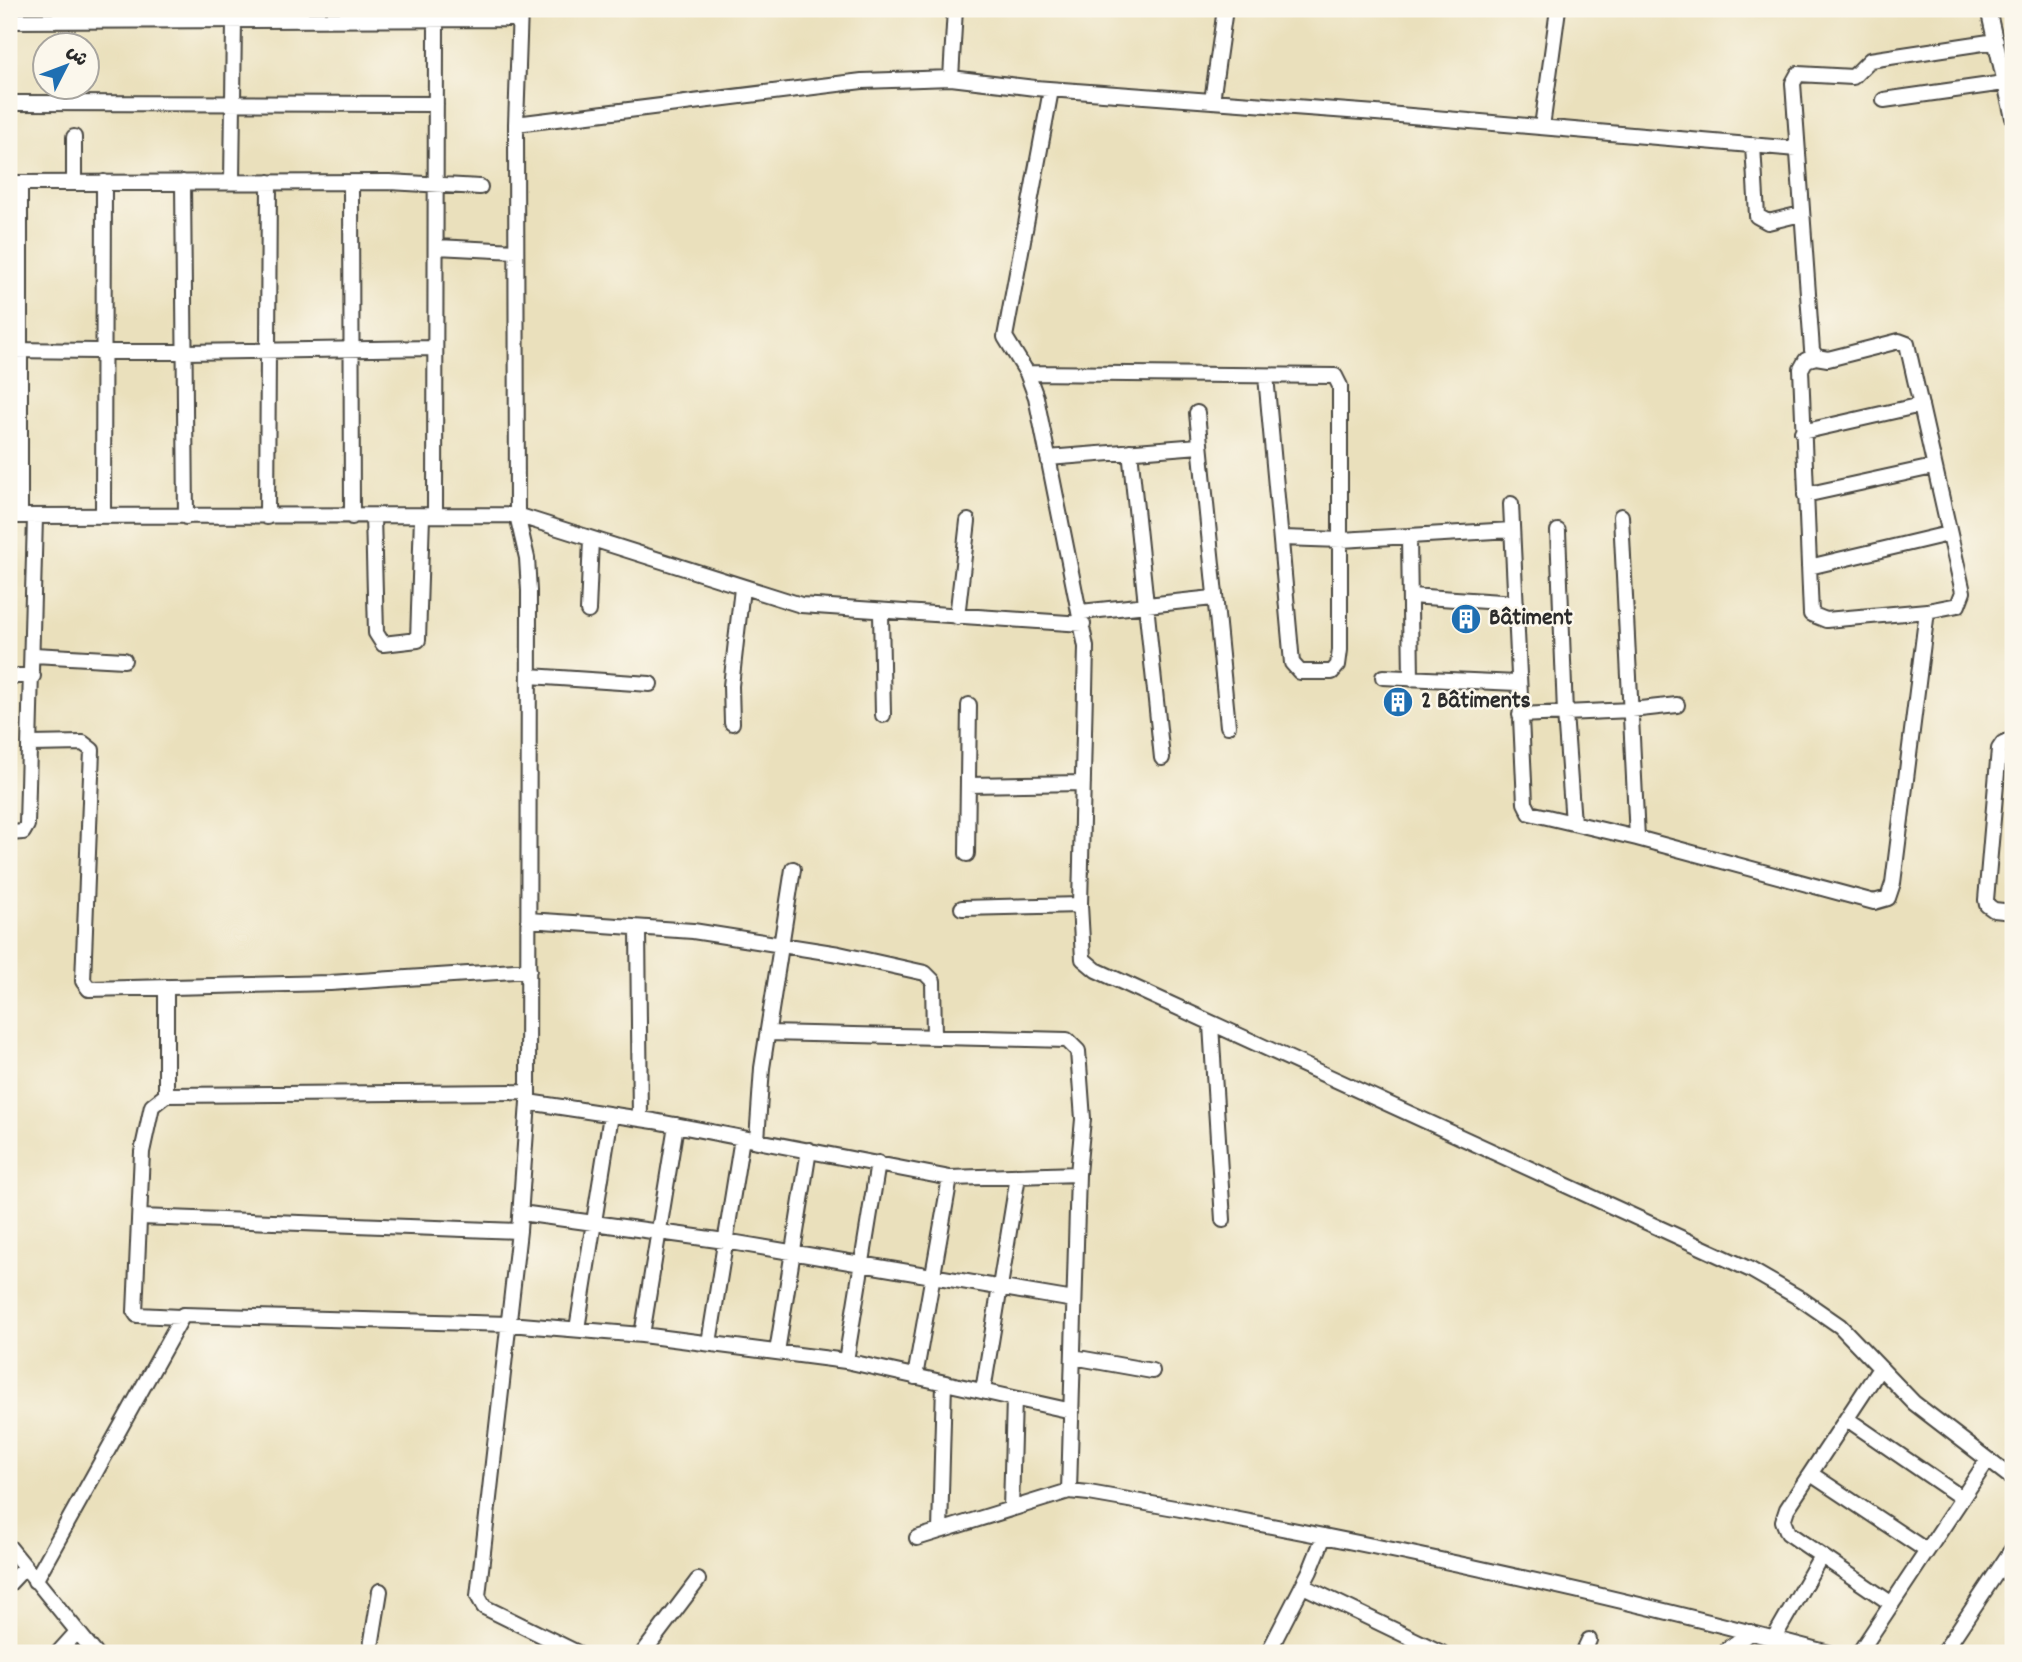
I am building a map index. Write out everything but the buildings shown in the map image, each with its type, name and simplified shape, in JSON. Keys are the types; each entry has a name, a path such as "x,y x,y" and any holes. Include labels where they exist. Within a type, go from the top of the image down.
{"street":[{"path":"951,78 955,9"},
{"path":"1212,101 1225,9"},
{"path":"1542,127 1558,9"},
{"path":"1988,9 2013,118"},
{"path":"9,21 60,15 213,15 234,21 290,15 443,17 520,14 516,124 517,515 529,573 528,1097 519,1231 479,1603 578,1653"},
{"path":"373,516 376,633 383,644 413,643 418,640 429,515 437,247 436,104 443,17"},
{"path":"232,182 234,21"},
{"path":"1816,357 1812,350 1801,214 1793,83 1798,74 1853,77 1870,60 1996,41"},
{"path":"516,124 862,80 951,78 1051,90 1797,149"},
{"path":"1884,100 2004,83"},
{"path":"1051,90 1005,337 1027,373 1048,457 1086,647 1080,905 1081,953 1088,965 1211,1025 1751,1270 1818,1310 1839,1326 1914,1403 2013,1479"},
{"path":"9,103 436,104"},
{"path":"74,137 74,181"},
{"path":"1753,145 1757,216 1768,222 1801,214"},
{"path":"103,516 104,182"},
{"path":"183,182 186,517"},
{"path":"480,187 438,183 14,183 14,516 517,515 801,605 881,613 957,617 1082,618 1147,605 1213,598"},
{"path":"267,517 270,183"},
{"path":"351,183 352,517"},
{"path":"437,247 516,251"},
{"path":"1904,341 1910,348 1933,467 1963,598 1954,607 1826,620 1815,618 1810,606 1801,366 1806,360 1816,357 1828,359 1904,341"},
{"path":"14,350 185,352 434,348"},
{"path":"1027,373 1266,376 1329,374 1338,381 1341,540 1338,665 1332,672 1300,672 1292,663 1283,538 1266,376"},
{"path":"1802,432 1920,405"},
{"path":"1197,413 1213,598 1228,726"},
{"path":"1048,457 1199,446"},
{"path":"1130,451 1162,758"},
{"path":"1805,495 1933,467"},
{"path":"1511,505 1517,683 1527,809 1530,813 1637,838 1874,902 1888,898 1893,883 1927,611"},
{"path":"1621,516 1637,838"},
{"path":"9,833 23,832 27,825 36,517"},
{"path":"957,617 968,521"},
{"path":"1283,538 1341,540 1512,530"},
{"path":"1558,531 1565,713 1573,823"},
{"path":"1809,567 1948,534"},
{"path":"1409,536 1411,679"},
{"path":"589,611 590,539"},
{"path":"732,723 731,686 742,588"},
{"path":"1410,596 1516,603"},
{"path":"881,613 883,715"},
{"path":"34,655 124,660"},
{"path":"9,676 33,676"},
{"path":"530,676 650,684"},
{"path":"1383,677 1517,683"},
{"path":"967,854 969,705"},
{"path":"1520,715 1677,705"},
{"path":"2013,739 2003,743 1999,749 1986,900 1987,905 1994,910 2013,912"},
{"path":"31,744 83,743 92,750 84,985 89,989 330,982 529,971"},
{"path":"968,785 1083,783"},
{"path":"709,1343 725,1241 749,1139 762,1068 793,869"},
{"path":"962,908 1080,905"},
{"path":"528,920 693,931 839,954 931,976 934,1036"},
{"path":"638,928 640,1119"},
{"path":"166,986 166,1095"},
{"path":"1211,1025 1223,1220"},
{"path":"768,1034 1054,1039 1074,1044 1078,1051 1083,1119 1078,1174 1069,1491"},
{"path":"1072,1411 846,1361 642,1335 509,1324 136,1314 142,1152 152,1105 166,1095 528,1097 950,1178 1078,1174"},
{"path":"577,1329 611,1115"},
{"path":"642,1335 676,1125"},
{"path":"777,1352 809,1150"},
{"path":"846,1361 878,1163"},
{"path":"983,1391 1018,1176"},
{"path":"915,1377 930,1275 950,1178"},
{"path":"520,1213 725,1241 1074,1300"},
{"path":"140,1217 519,1231"},
{"path":"35,1581 180,1317"},
{"path":"1073,1357 1152,1371"},
{"path":"1880,1368 1787,1509 1783,1521 1788,1533 1892,1604"},
{"path":"940,1531 944,1382"},
{"path":"1011,1509 1014,1398"},
{"path":"1847,1419 1962,1498"},
{"path":"1859,1653 1987,1461"},
{"path":"1811,1474 1927,1551"},
{"path":"917,1538 1069,1491 1324,1536 1751,1632 1829,1653"},
{"path":"1268,1653 1303,1586 1324,1536"},
{"path":"9,1547 94,1653"},
{"path":"1943,1653 2013,1548"},
{"path":"1774,1638 1821,1556"},
{"path":"9,1584 24,1568"},
{"path":"643,1653 698,1580"},
{"path":"1303,1586 1413,1647 1442,1653"},
{"path":"370,1653 380,1591"},
{"path":"58,1653 77,1632"},
{"path":"1722,1653 1751,1632"}],"place":[{"name":"Bâtiment","path":"1466,619"},
{"name":"2 Bâtiments","path":"1398,702"}]}
